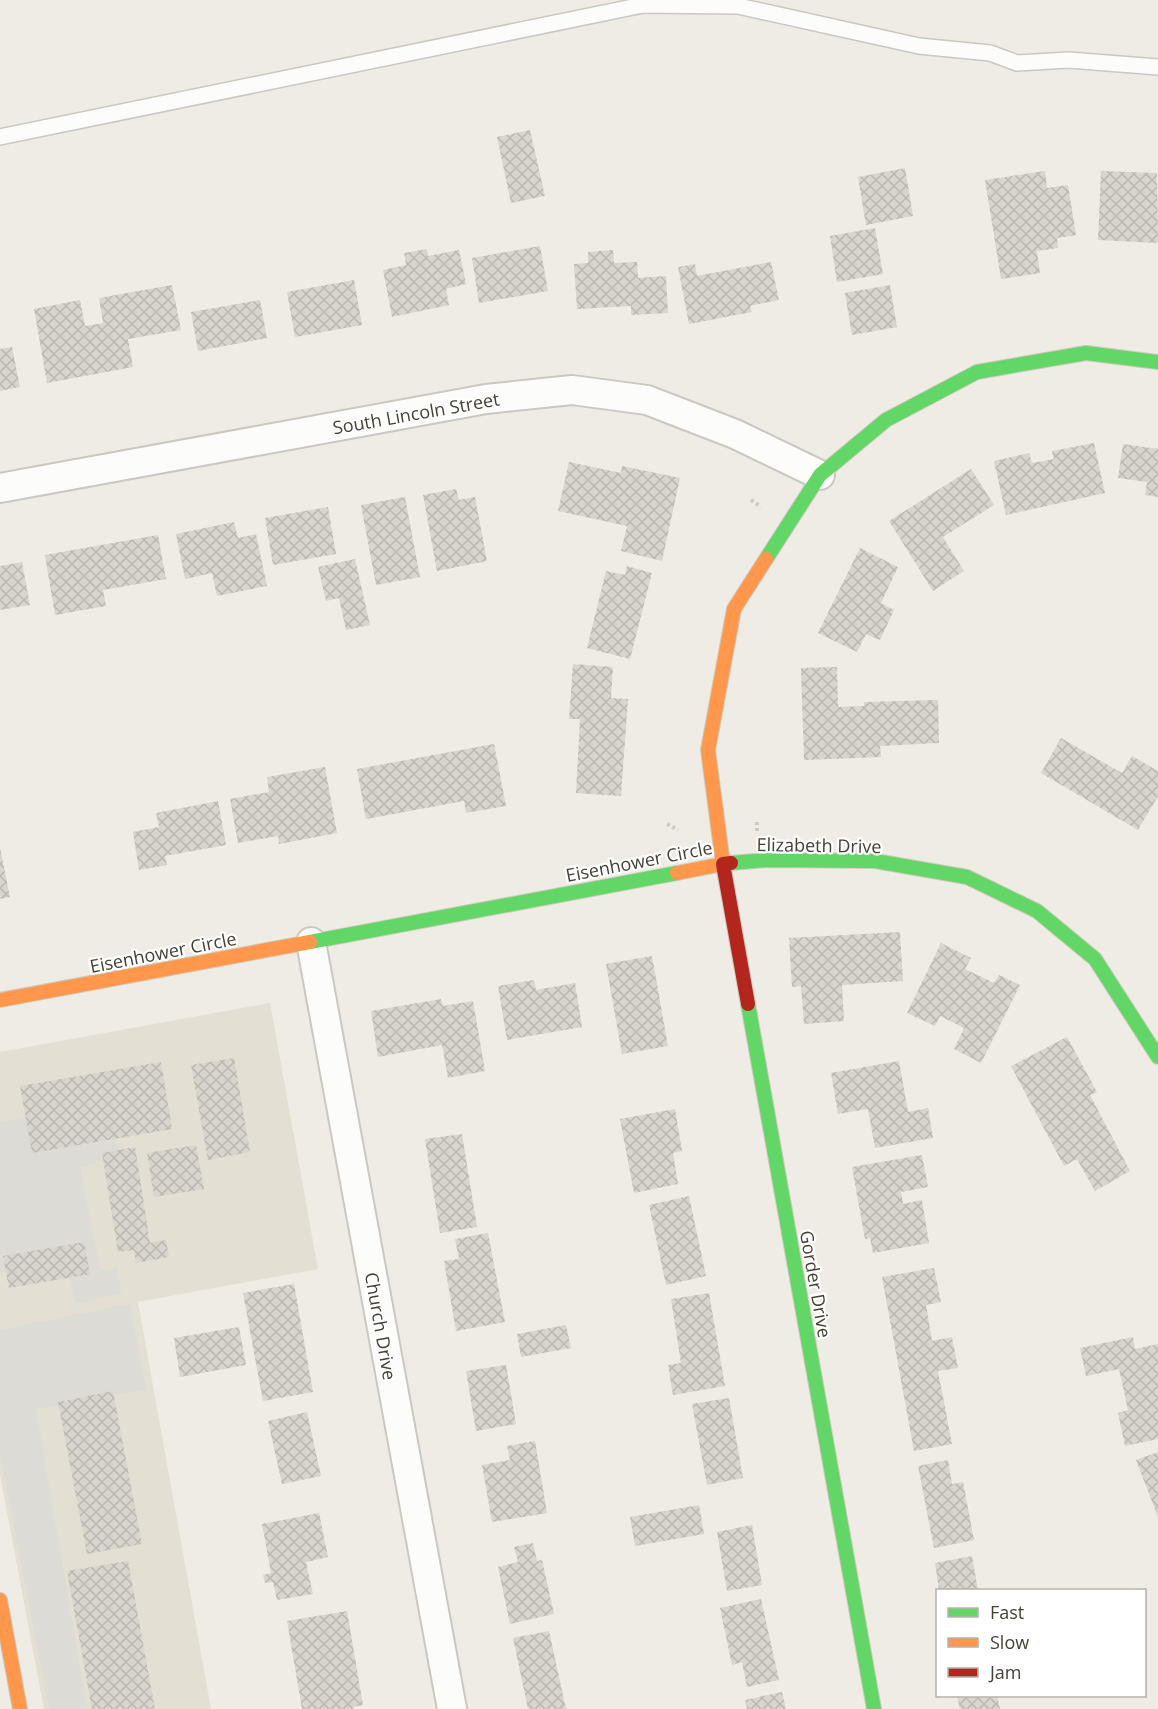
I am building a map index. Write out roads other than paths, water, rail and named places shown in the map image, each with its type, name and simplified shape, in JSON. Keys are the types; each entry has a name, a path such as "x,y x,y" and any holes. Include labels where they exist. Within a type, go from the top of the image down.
{"street":[{"name":"Eisenhower Circle","path":"0,1000 723,864 708,750 734,609 820,475 886,420 977,372 1086,353 1158,362"},
{"name":"South Lincoln Street","path":"0,488 486,399 572,390 648,400 735,434 820,475"},
{"name":"Elizabeth Drive","path":"723,864 767,860 875,861 967,877 1037,911 1095,959 1158,1057"},
{"name":"Gorder Drive","path":"723,864 874,1709"},
{"name":"Church Drive","path":"311,942 452,1709"},
{"path":"0,1600 20,1709"}],"lane":[{"path":"0,137 643,5 738,6 919,46 990,53 1017,63 1069,60 1158,67"}]}
